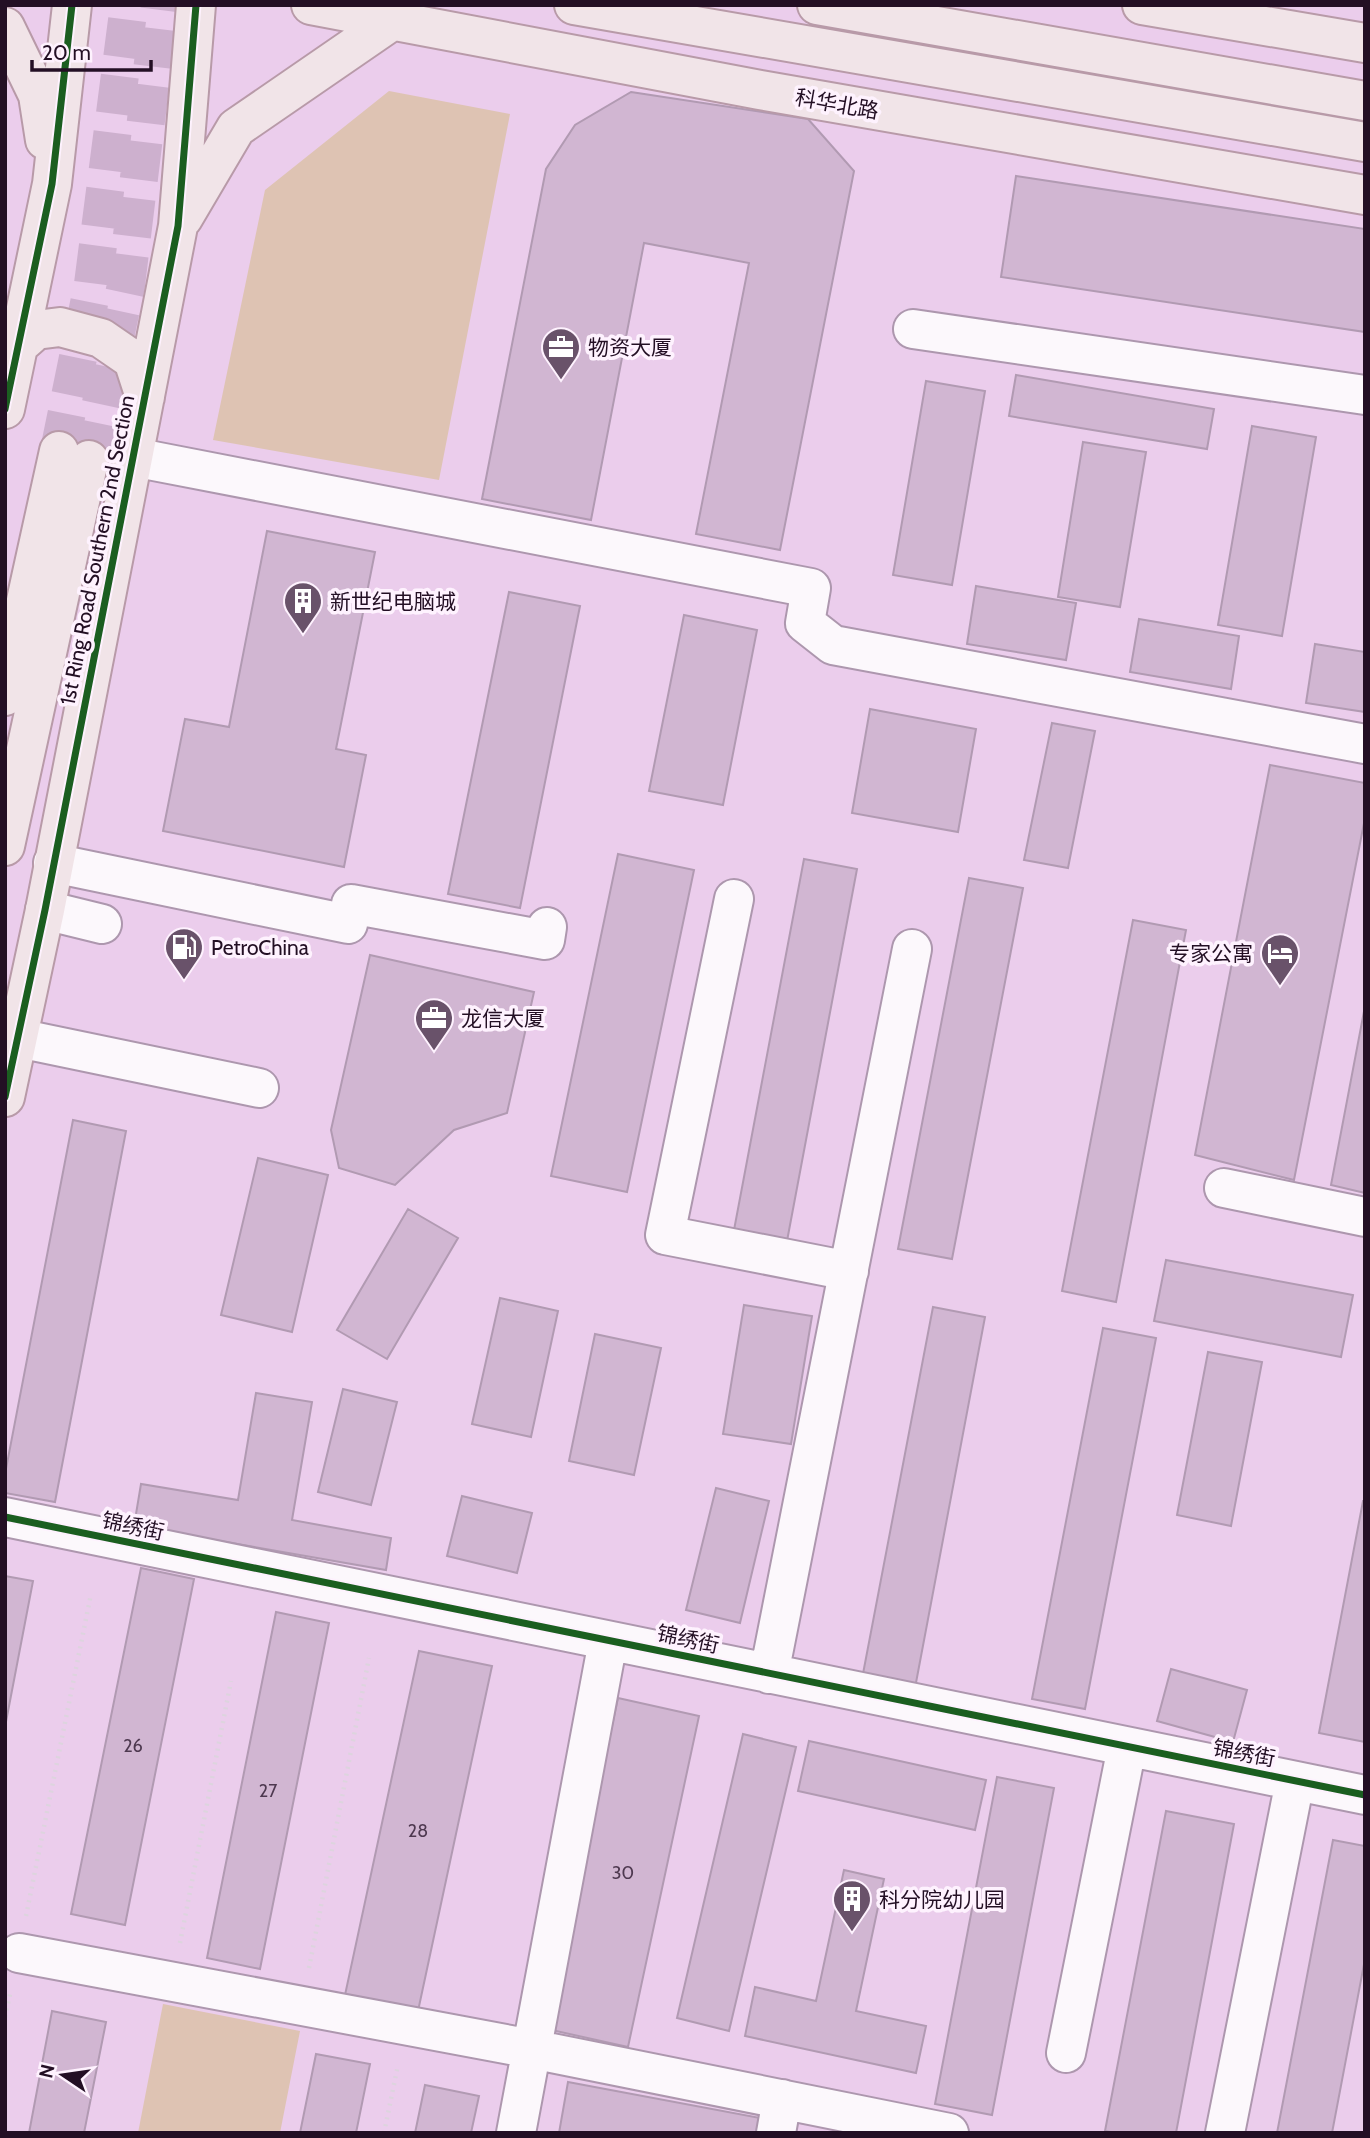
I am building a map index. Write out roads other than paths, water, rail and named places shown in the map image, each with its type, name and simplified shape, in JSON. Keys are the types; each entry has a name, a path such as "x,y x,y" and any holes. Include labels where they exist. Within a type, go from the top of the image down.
{"main road":[{"path":"5,409 52,184 72,5"},
{"name":"1st Ring Road Southern 2nd Section","path":"5,1097 45,911 178,226 196,5"},
{"name":"科华北路","path":"311,5 346,9 760,90 1365,195"},
{"path":"574,5 1365,142"},
{"path":"817,5 1365,101"},
{"path":"1142,5 1365,43"},
{"path":"178,226 236,128 393,20"},
{"path":"5,27 38,95 52,184"},
{"path":"19,345 36,330 60,327 101,338 133,360 145,397"},
{"path":"5,696 74,456 5,846"}],"street":[{"path":"913,329 1365,395"},
{"path":"133,457 811,588 804,623 834,645 1365,744"},
{"path":"53,863 348,924 351,904 545,940 547,928"},
{"path":"734,899 665,1235 849,1270"},
{"path":"45,911 102,924"},
{"path":"769,1674 912,949"},
{"path":"18,1038 258,1088"},
{"path":"1224,1188 1365,1217"},
{"name":"锦绣街","path":"5,1517 1365,1795"},
{"path":"516,2133 608,1641"},
{"path":"1066,2053 1127,1747"},
{"path":"1225,2133 1295,1781"},
{"path":"19,1953 532,2049 779,2116 949,2133"}],"tunnel":[{"path":"59,451 93,284 129,5"},
{"path":"89,460 126,285 160,5"}],"place":[{"name":"物资大厦","path":"561,381"},
{"name":"新世纪电脑城","path":"303,635"},
{"name":"PetroChina","path":"184,981"},
{"name":"专家公寓","path":"1280,987"},
{"name":"龙信大厦","path":"434,1052"},
{"name":"科分院幼儿园","path":"852,1933"}]}
